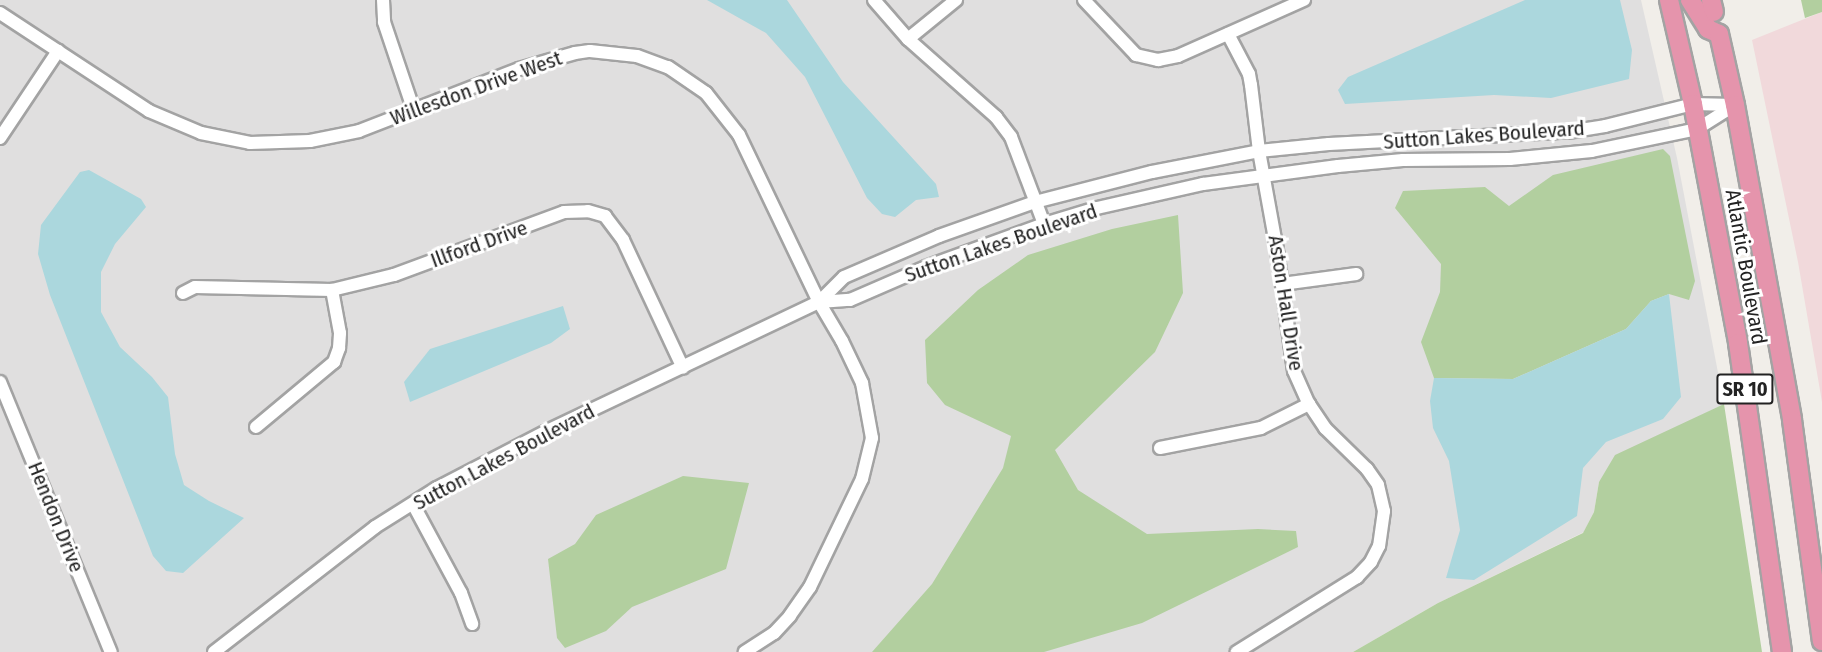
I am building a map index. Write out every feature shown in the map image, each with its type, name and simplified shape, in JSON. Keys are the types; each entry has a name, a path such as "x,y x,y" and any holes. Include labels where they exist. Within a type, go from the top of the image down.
{"highway":[{"name":"Atlantic Boulevard","path":"1669,0 1693,104 1740,354 1782,652"},
{"name":"Atlantic Boulevard","path":"1690,0 1708,29 1719,34 1735,105 1790,410 1822,641"}],"street":[{"path":"382,0 384,22 413,108"},
{"path":"874,0 908,39 996,117 1011,137 1044,224"},
{"path":"908,39 956,0"},
{"path":"1084,0 1136,55 1148,59 1170,58 1304,0"},
{"name":"Willesdon Drive West","path":"0,13 149,111 201,134 250,143 310,141 359,131 413,108 519,69 575,53 637,56 668,67 706,93 724,112 739,135 819,302 862,383 872,438 869,458 810,587 790,616 774,633 745,652"},
{"name":"Aston Hall Drive","path":"1228,34 1249,74 1294,371 1309,404 1325,428 1367,470 1377,485 1384,511 1382,535 1371,562 1356,577 1237,652"},
{"path":"0,138 58,51"},
{"name":"Sutton Lakes Boulevard","path":"214,652 375,527 437,488 545,432 819,302 844,277 939,236 1035,202 1152,172 1259,151 1329,144 1584,130 1693,104 1735,105"},
{"name":"Sutton Lakes Boulevard","path":"819,302 850,300 945,259 1044,224 1146,196 1264,174 1403,160 1510,159 1582,152 1697,129 1735,105"},
{"path":"1464,138 1466,160"},
{"name":"Illford Drive","path":"183,293 195,287 332,290 394,275 564,212 572,210 596,213 605,216 615,226 623,240 683,368"},
{"path":"1282,284 1356,274"},
{"path":"256,427 334,362 339,348 340,333 332,290"},
{"name":"Hendon Drive","path":"0,382 111,652"},
{"path":"1160,448 1261,428 1309,404"},
{"path":"413,504 461,593 472,624"}],"shaded area":[{"path":"0,0 1641,0 1677,158 1724,404 1653,440 1599,482 1594,512 1584,532 1438,603 1353,652 0,652"},
{"path":"1822,12 1822,402 1798,262 1752,40"}],"green space":[{"path":"1801,0 1822,0 1822,12 1805,18"},
{"path":"1663,149 1670,156 1695,281 1689,300 1669,294 1651,301 1626,329 1513,379 1434,378 1421,342 1440,292 1441,264 1395,208 1403,191 1485,187 1509,206 1553,175"},
{"path":"1178,215 1183,293 1155,352 1055,450 1078,490 1147,534 1258,529 1296,531 1298,547 1142,623 1044,652 872,652 932,584 1003,468 1011,436 945,405 927,383 925,340 978,290 1028,255 1112,229"},
{"path":"1724,404 1762,652 1353,652 1438,603 1583,533 1594,512 1599,482 1615,455"},
{"path":"683,476 749,483 726,569 632,607 606,631 565,648 557,638 548,559 575,544 596,515"}],"water":[{"path":"707,0 787,0 843,82 936,184 939,197 916,200 895,217 882,214 867,198 805,77 766,33"},
{"path":"1525,0 1620,0 1632,50 1629,79 1551,98 1494,95 1345,104 1338,90 1348,77"},
{"path":"89,170 141,199 146,207 115,244 101,272 101,312 120,347 152,377 168,397 175,454 184,485 209,501 244,518 183,573 166,571 153,556 50,295 38,254 41,225 80,172"},
{"path":"1669,294 1681,397 1663,419 1606,442 1583,468 1577,516 1474,580 1446,578 1460,530 1449,461 1433,428 1430,401 1434,378 1513,379 1626,329 1651,301"},
{"path":"563,306 570,329 551,343 410,402 404,382 430,349"}]}
